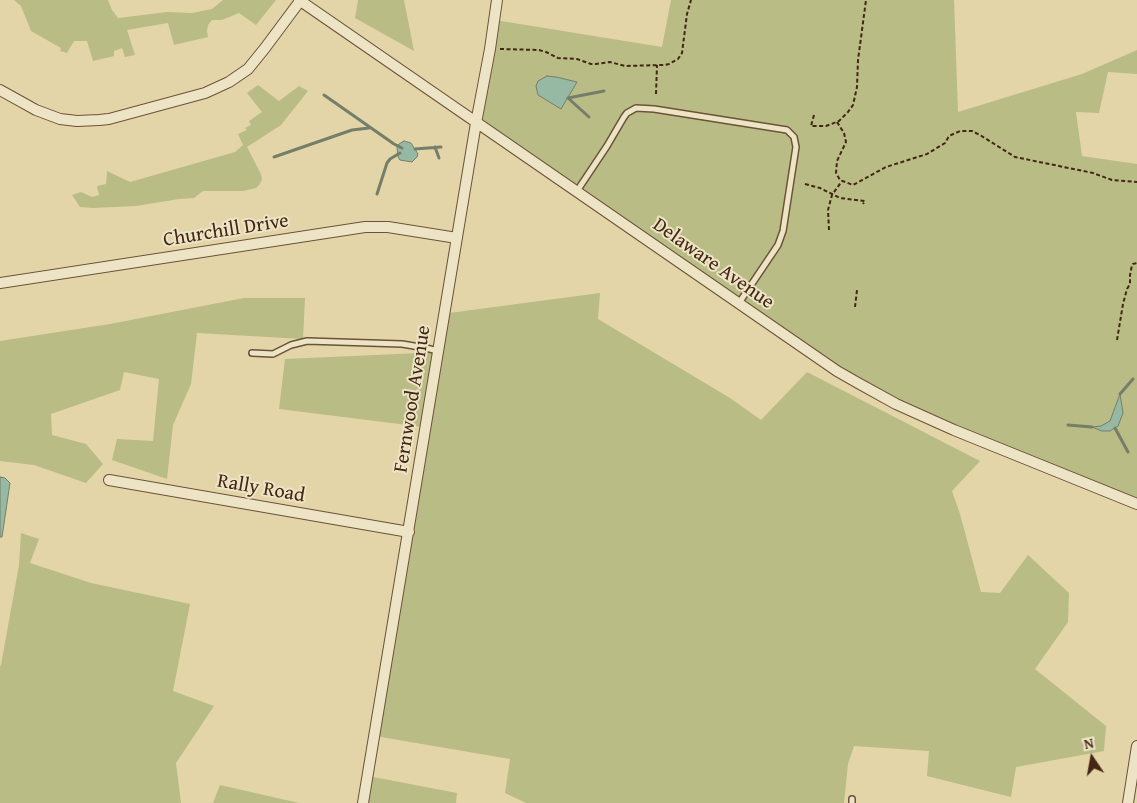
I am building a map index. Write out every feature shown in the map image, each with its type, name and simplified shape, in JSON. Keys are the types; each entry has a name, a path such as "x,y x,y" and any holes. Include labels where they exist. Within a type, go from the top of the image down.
{"street":[{"path":"0,90 36,110 60,119 77,122 109,118 205,92 229,82 248,68 265,48 299,0"},
{"name":"Delaware Avenue","path":"299,0 837,371 881,397 954,430 1137,504"},
{"name":"Fernwood Avenue","path":"363,803 497,0"},
{"name":"Churchill Drive","path":"0,283 365,227 388,227 457,238"},
{"name":"Rally Road","path":"109,480 408,532"},
{"path":"1128,803 1137,746"}],"lane":[{"path":"577,191 624,117 636,108 654,109 787,130 794,137 796,147 781,239 739,303"},
{"path":"252,353 273,354 291,345 307,342 402,344 438,351"}],"path":[{"path":"490,49 539,50 558,58 577,59 591,64 610,62 625,66 664,65 678,59 682,54 691,0"},
{"path":"814,115 811,126 826,126 837,122 848,112 855,99 866,0"},
{"path":"656,94 657,65"},
{"path":"837,122 846,139 837,161 836,173 838,178 851,185 886,167 927,154 945,143 949,136 960,131 972,131 1015,157 1093,173 1112,180 1137,182"},
{"path":"828,230 828,210 832,195 842,180"},
{"path":"805,184 820,188 840,198 865,201 863,204"},
{"path":"1117,340 1123,304 1130,284 1132,265 1134,263 1137,264"},
{"path":"855,307 857,290"}],"green space":[{"path":"14,0 108,0 118,18 167,12 192,13 212,9 223,0 276,0 256,25 239,13 222,20 212,20 208,25 208,37 174,45 168,23 127,30 135,55 125,57 122,48 114,51 114,56 93,61 87,41 74,41 67,53 60,51 61,48 31,31 21,6"},
{"path":"358,0 404,0 414,51 355,18"},
{"path":"671,0 954,0 958,112 1082,74 1137,50 1137,74 1108,72 1099,113 1076,112 1082,156 1137,164 1137,503 881,397 476,123 495,20 662,47"},
{"path":"258,85 279,101 299,86 308,91 281,125 247,147 261,174 262,179 256,188 243,191 203,191 194,198 136,206 93,208 80,207 72,195 81,192 92,197 99,195 97,186 106,184 107,171 130,182 235,152 243,145 238,134 247,130 245,128 251,125 249,121 262,112 247,93"},
{"path":"600,293 598,319 730,398 761,420 807,372 980,461 952,491 981,592 1000,593 1028,555 1069,593 1068,622 1035,669 1106,726 1104,751 1016,767 1011,797 927,776 929,751 854,746 848,764 844,803 526,803 505,793 510,759 375,736 431,428 279,409 285,359 443,352 449,313"},
{"path":"244,298 305,298 303,339 197,333 191,384 173,425 167,479 112,460 117,439 153,441 159,379 124,372 120,390 51,414 52,435 86,444 103,464 86,483 34,465 0,461 0,341 110,324"},
{"path":"21,533 39,539 30,563 91,583 190,604 173,691 214,706 176,763 181,803 0,803 0,666 19,565"},
{"path":"368,776 457,793 456,803 363,803"},
{"path":"220,785 299,803 213,803"}],"shaded area":[{"path":"547,76 577,82 561,109 538,95 536,86 538,81"},
{"path":"404,141 411,143 418,154 412,162 400,160 398,157 397,147"},
{"path":"1120,394 1123,413 1118,426 1110,431 1102,431 1092,427 1101,426 1110,421"},
{"path":"0,477 5,478 10,483 2,537 0,537"}],"waterway":[{"path":"568,98 604,91"},
{"path":"324,95 402,148"},
{"path":"568,98 589,117"},
{"path":"274,157 352,130 369,128"},
{"path":"435,147 439,158"},
{"path":"415,149 441,147"},
{"path":"377,194 387,163 400,153"},
{"path":"1120,394 1133,379"},
{"path":"1068,425 1092,427"},
{"path":"1115,428 1128,452"}]}
